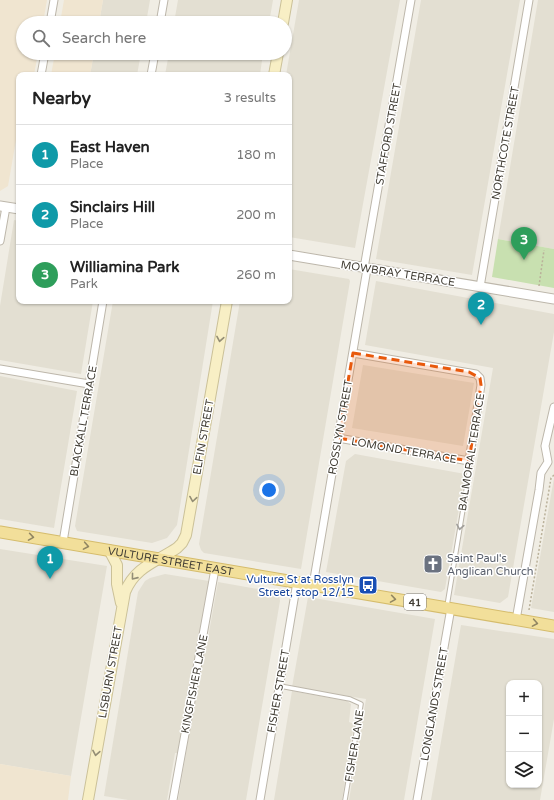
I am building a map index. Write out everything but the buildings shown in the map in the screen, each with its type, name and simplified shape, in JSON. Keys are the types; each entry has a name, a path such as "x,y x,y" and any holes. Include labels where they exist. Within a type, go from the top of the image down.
{"main road":[{"path":"284,16 287,0"},
{"path":"275,72 277,60"},
{"name":"ELFIN STREET","path":"158,558 179,547 186,535 226,304"},
{"name":"VULTURE STREET EAST","path":"0,532 554,626"},
{"path":"109,550 117,566 116,584 122,604"},
{"name":"LISBURN STREET","path":"88,800 125,592 131,579 142,568 158,558"}],"street":[{"path":"51,16 54,0"},
{"path":"161,16 164,0"},
{"name":"STAFFORD STREET","path":"366,268 410,0"},
{"name":"NORTHCOTE STREET","path":"480,287 529,0"},
{"path":"42,72 44,60"},
{"path":"152,72 154,60"},
{"path":"0,241 3,206 16,208"},
{"name":"MOWBRAY TERRACE","path":"292,256 554,300"},
{"name":"ROSSLYN STREET","path":"314,585 366,268"},
{"name":"BLACKALL TERRACE","path":"62,542 102,304"},
{"name":"BALMORAL TERRACE","path":"353,353 476,374 480,378 482,385 469,461"},
{"path":"0,369 89,384"},
{"path":"516,620 540,476 551,463 545,446 554,407"},
{"name":"LOMOND TERRACE","path":"338,438 469,461"},
{"name":"KINGFISHER LANE","path":"173,800 215,569"},
{"name":"FISHER STREET","path":"260,800 297,582"},
{"name":"LONGLANDS STREET","path":"417,800 448,608"}],"lane":[{"name":"BALMORAL TERRACE","path":"448,608 469,473 469,461"},
{"name":"FISHER LANE","path":"279,686 350,699 361,704 346,800"}],"path":[{"path":"539,286 544,250"},
{"path":"529,610 551,478 554,475"}],"highlighted area":[{"path":"353,353 469,372 480,378 481,385 469,461 338,438"}],"shaded area":[{"path":"0,0 47,0 44,16 16,16 16,60 37,60 35,72 16,72 16,140 8,186 0,191"},
{"path":"64,0 103,0 100,16 61,16"},
{"path":"103,0 150,0 147,16 100,16"},
{"path":"178,0 273,0 270,16 175,16"},
{"path":"299,0 400,0 355,248 292,238 292,72 287,72 289,60 292,60 292,40"},
{"path":"421,0 520,0 472,275 376,259"},
{"path":"538,0 554,0 554,249 498,239"},
{"path":"54,60 93,60 91,72 52,72"},
{"path":"93,60 140,60 138,72 91,72"},
{"path":"168,60 262,60 260,72 166,72"},
{"path":"14,220 16,220 16,304 93,304 81,374 0,360 0,306"},
{"path":"292,270 349,279 350,281 301,569 204,553 199,544 239,304 292,304"},
{"path":"376,281 554,314 554,332 508,597 500,603 454,595 493,368 365,345"},
{"path":"112,304 213,304 177,525 167,538 152,543 77,531 75,526"},
{"path":"363,365 474,383 463,446 352,428"},
{"path":"0,376 77,391 54,528 0,519"},
{"path":"355,454 465,474 445,589 441,592 326,572 346,461"},
{"path":"554,478 554,612 531,608"},
{"path":"0,549 107,566 71,776 0,764"},
{"path":"165,574 209,581 179,753 175,753 167,800 128,800 104,796 138,592 145,581"},
{"path":"218,582 275,592 279,595 280,601 246,800 178,800 204,648 206,649"},
{"path":"308,597 435,619 404,800 349,800 366,699 292,687"},
{"path":"461,625 554,639 554,719 540,800 431,800"},
{"path":"292,691 347,701 351,704 349,722 354,724 342,800 274,800"},
{"path":"0,764 71,776 68,800 0,800"}],"green space":[{"path":"498,239 554,249 554,288 492,277"}],"place":[{"name":"Williamina Park","path":"524,260"},
{"name":"Sinclairs Hill","path":"481,325"},
{"name":"Saint Paul's Anglican Church","path":"433,564"},
{"name":"East Haven","path":"50,579"},
{"name":"Vulture St at Rosslyn Street, stop 12/15","path":"368,585"}]}
